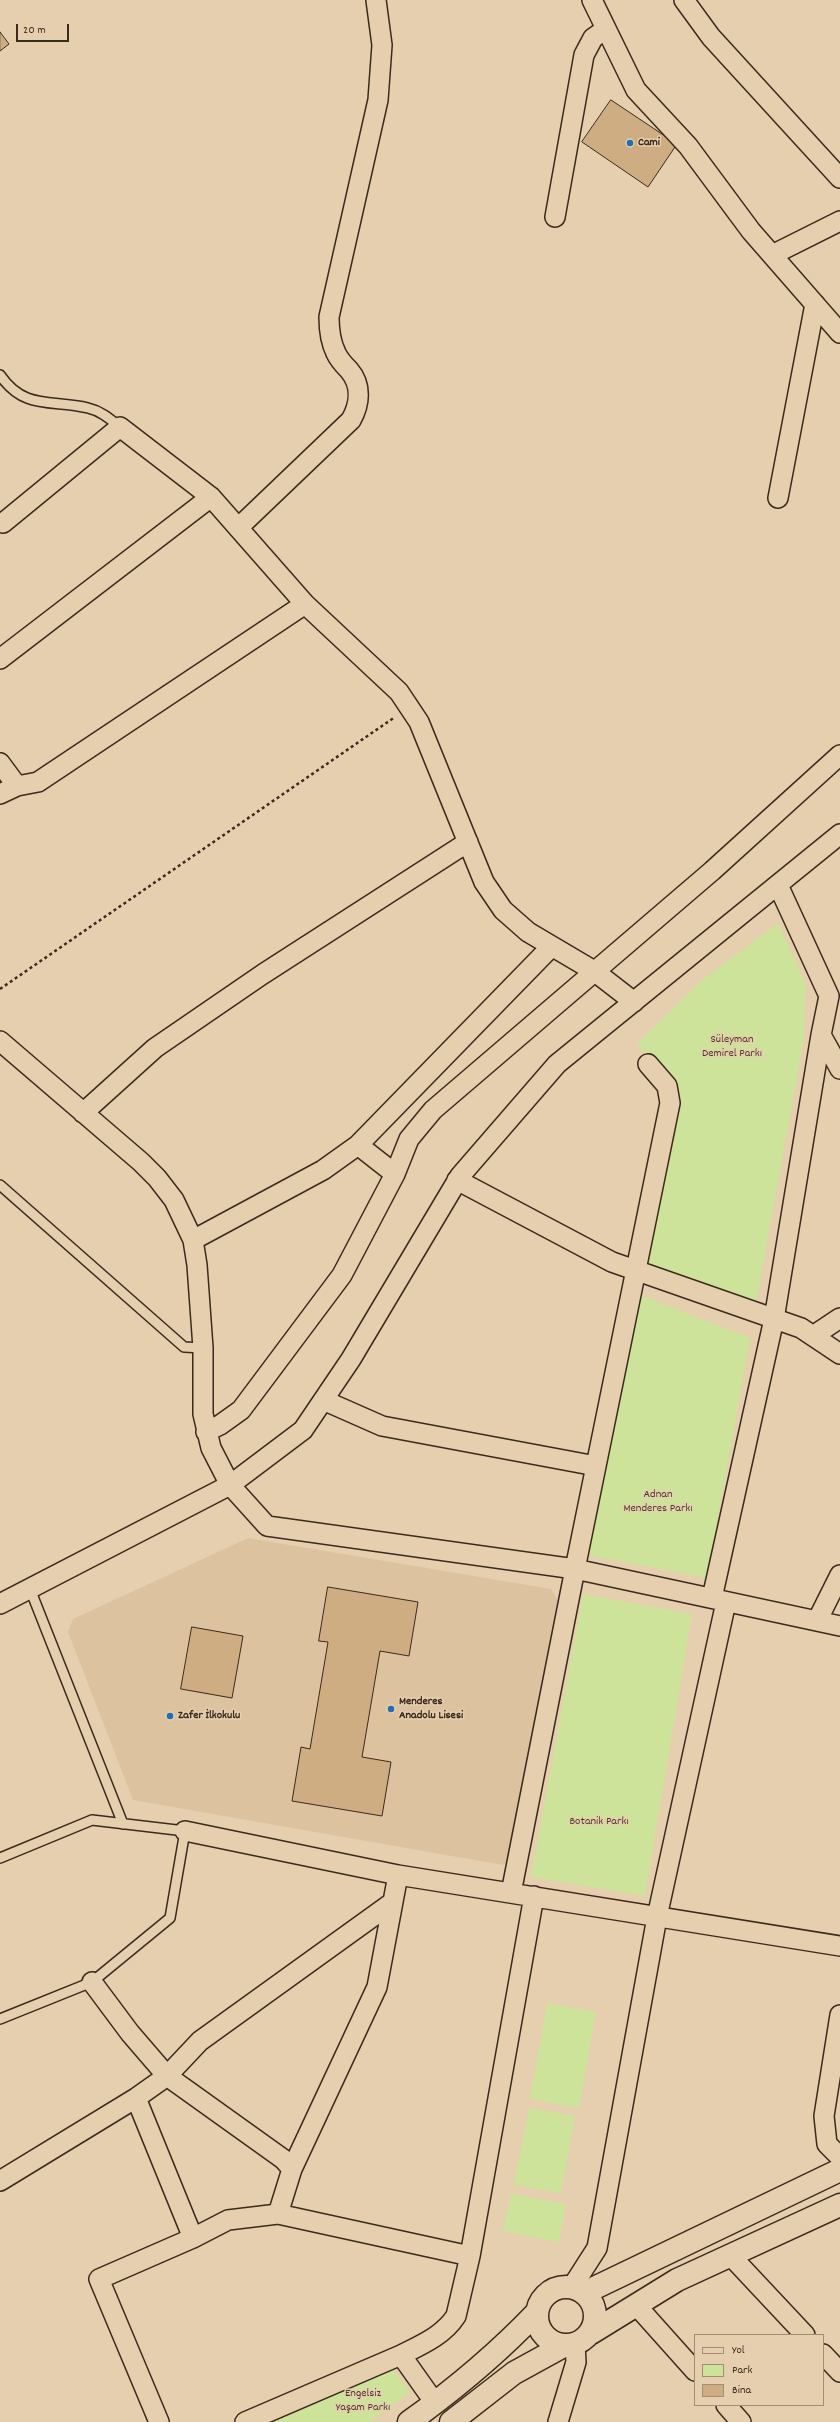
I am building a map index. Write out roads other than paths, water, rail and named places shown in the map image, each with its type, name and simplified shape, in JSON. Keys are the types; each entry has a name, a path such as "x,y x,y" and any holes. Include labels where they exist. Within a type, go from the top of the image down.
{"street":[{"path":"238,528 351,420 358,402 359,393 354,377 343,365 331,342 329,317 378,100 382,45 376,0"},
{"path":"592,0 636,90 688,146 751,231 840,334"},
{"path":"684,0 711,37 840,178"},
{"path":"555,217 584,55 593,38 606,29"},
{"path":"772,255 840,221"},
{"path":"778,498 815,304"},
{"path":"1,524 120,427 211,497 305,604 387,679 410,706 419,722 477,867 492,896 516,922 551,947 594,971 634,1002"},
{"path":"0,659 211,497"},
{"path":"0,763 8,790 38,782 305,604"},
{"path":"206,1432 220,1425 241,1410 342,1275 395,1174 409,1140 433,1110 712,871 840,755"},
{"path":"83,1113 155,1048 263,974 468,842"},
{"path":"0,1604 230,1485 303,1430 351,1359 457,1180 558,1064 778,885 837,843"},
{"path":"578,2290 597,2248 657,1916 774,1319 821,1035 829,996 778,885"},
{"path":"193,1240 323,1170 358,1145 551,947"},
{"path":"821,1035 840,1069"},
{"path":"0,1041 158,1178 174,1200 193,1240 197,1265 203,1348 202,1397 206,1432 211,1448 230,1485 267,1526 576,1569 840,1626"},
{"path":"511,1893 670,1103 667,1086 648,1064"},
{"path":"358,1145 395,1174"},
{"path":"457,1180 612,1262 801,1328 840,1354"},
{"path":"813,1336 840,1318"},
{"path":"323,1400 382,1426 596,1466"},
{"path":"817,1621 840,1575"},
{"path":"184,1831 398,1875 840,1946"},
{"path":"278,2214 292,2169 377,1987 398,1875"},
{"path":"245,2422 401,2355 444,2331 456,2316 470,2256 534,1896"},
{"path":"0,2181 136,2098 167,2076 200,2041 393,1902"},
{"path":"92,1982 130,2033 167,2076 283,2160 292,2169"},
{"path":"840,2015 824,2116 827,2144 840,2157"},
{"path":"136,2098 193,2238"},
{"path":"409,2422 436,2403 511,2340 537,2312 540,2303 553,2289 578,2290 840,2170"},
{"path":"451,2422 514,2373 577,2341 677,2280 840,2204"},
{"path":"159,2422 99,2279 193,2238 228,2220 278,2214 470,2256"},
{"path":"730,2255 804,2334"},
{"path":"558,2422 576,2362 577,2341 596,2314 594,2305 578,2290"},
{"path":"636,2305 694,2370"},
{"path":"537,2312 541,2331 547,2338 577,2341"},
{"path":"401,2355 436,2403"},
{"path":"824,2355 840,2372"},
{"path":"727,2406 741,2422"}],"lane":[{"path":"0,375 9,387 31,401 88,408 102,413 120,427"},
{"path":"0,1186 184,1347 203,1348"},
{"path":"30,1589 123,1824"},
{"path":"0,1858 92,1820 184,1831 170,1918 92,1982 0,2019"}],"place":[{"name":"Cami","path":"630,143"},
{"name":"Menderes Anadolu Lisesi","path":"391,1709"},
{"name":"Zafer İlkokulu","path":"170,1716"}],"park label":[{"name":"Süleyman Demirel Parkı","path":"732,1047"},
{"name":"Adnan Menderes Parkı","path":"658,1502"},
{"name":"Botanik Parkı","path":"599,1822"},
{"name":"Engelsiz Yaşam Parkı","path":"363,2401"}]}
